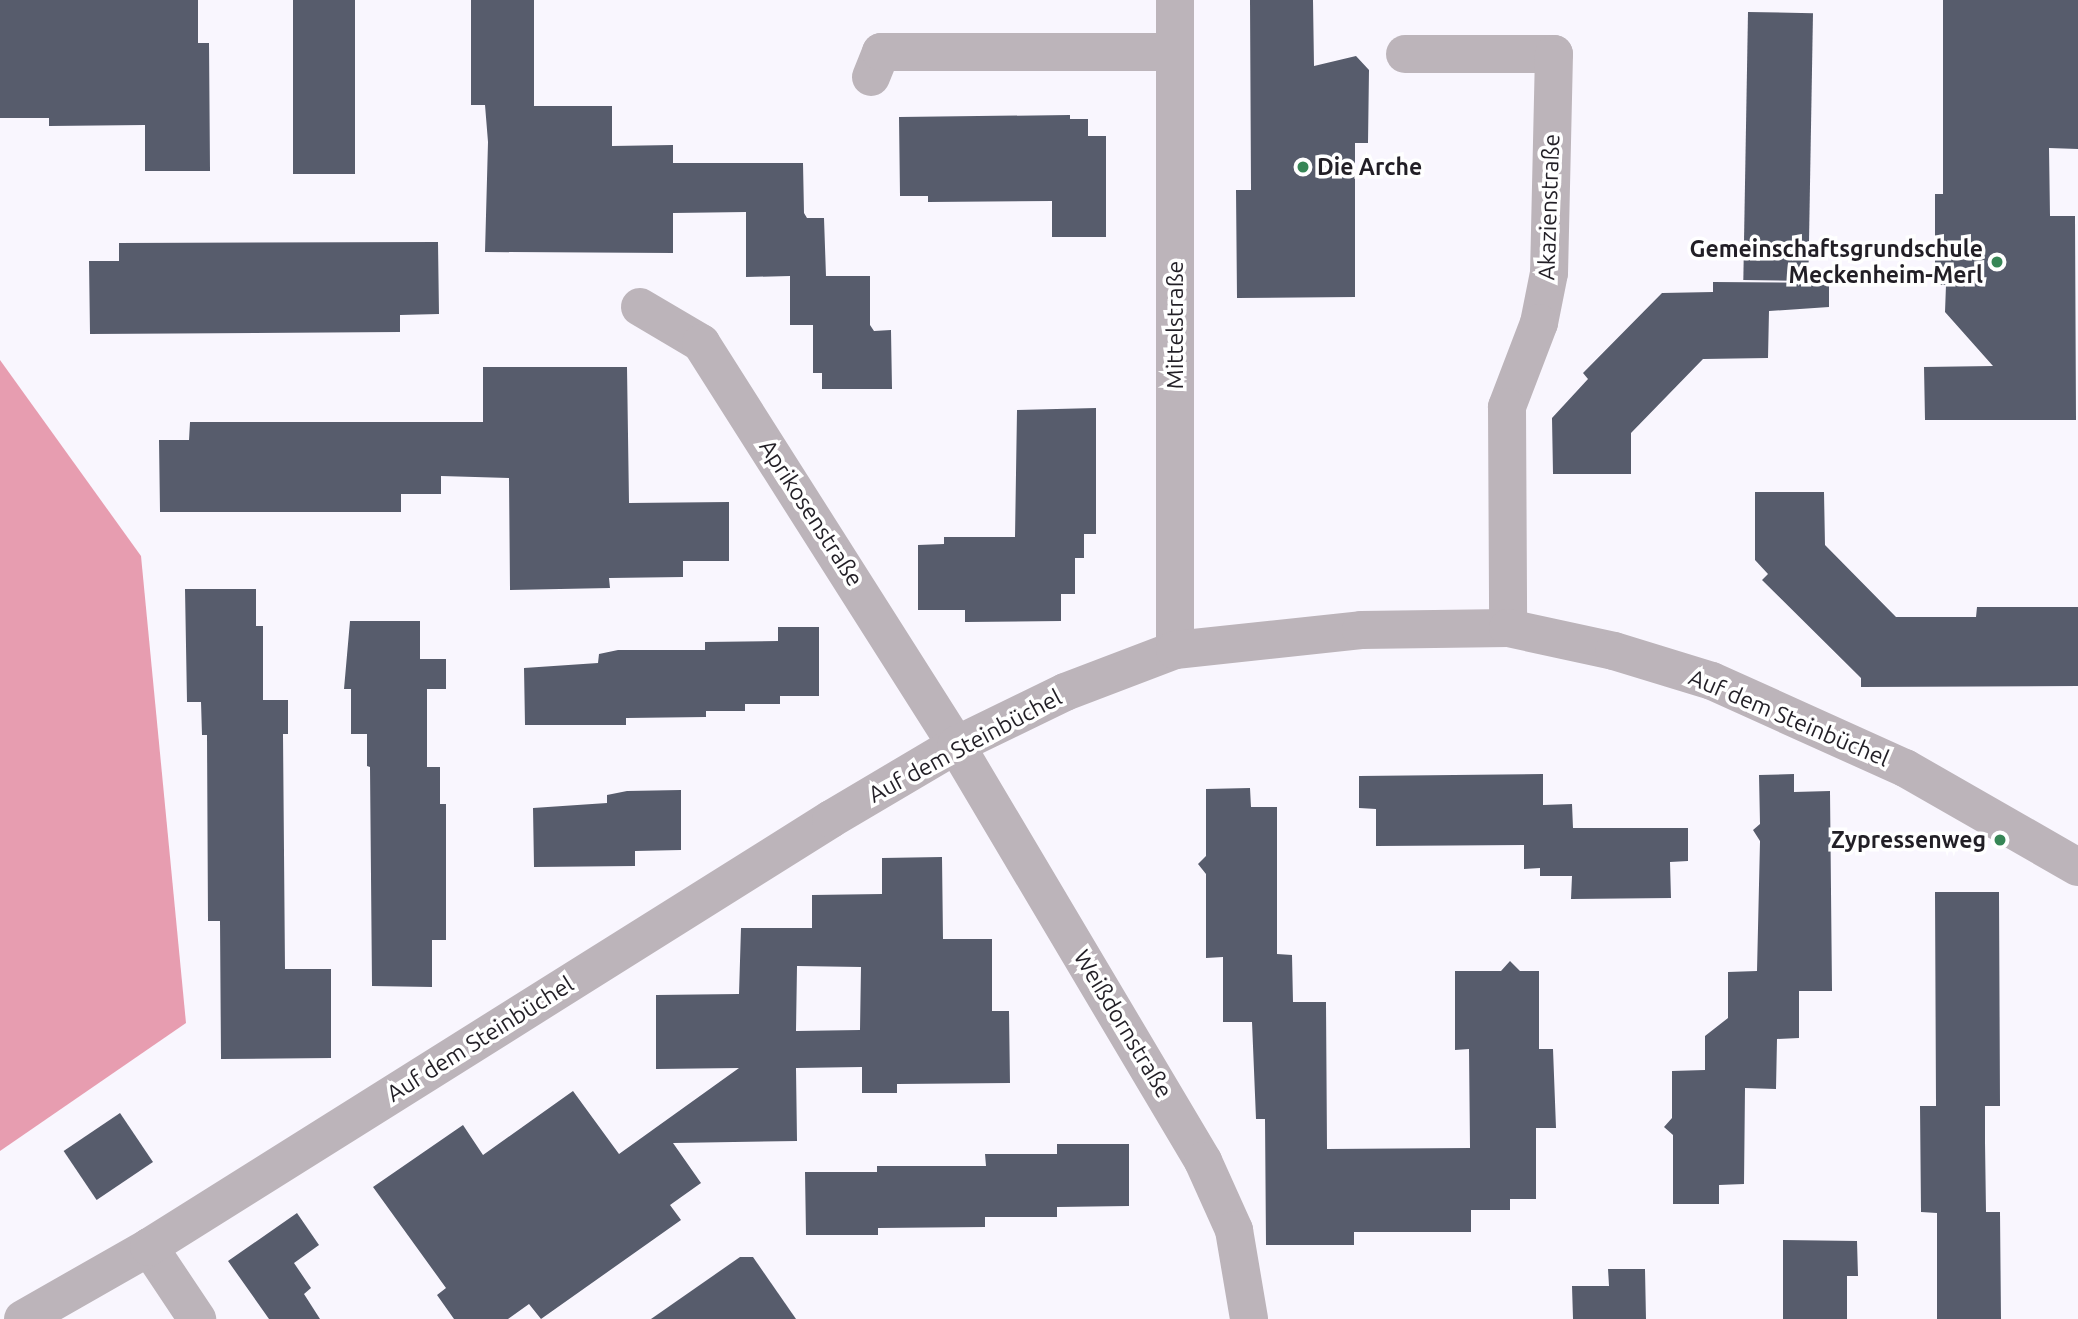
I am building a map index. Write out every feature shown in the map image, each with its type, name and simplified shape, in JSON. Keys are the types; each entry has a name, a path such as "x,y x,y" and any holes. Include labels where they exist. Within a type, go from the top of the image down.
{"street":[{"name":"Mittelstraße","path":"1175,0 1175,650"},
{"path":"871,78 881,52 1173,52"},
{"name":"Akazienstraße","path":"1405,54 1554,54 1549,273 1539,323 1507,407 1508,628"},
{"name":"Aprikosenstraße","path":"640,307 701,343 957,745"},
{"name":"Auf dem Steinbüchel","path":"23,1319 149,1247 831,818 957,745 1065,692 1175,650 1361,629 1508,628 1614,651 1723,686 1905,768 2078,867"},
{"name":"Weißdornstraße","path":"957,745 1203,1160 1234,1230 1249,1319"},
{"path":"149,1247 197,1319"}],"shaded area":[{"path":"0,360 141,556 186,1023 0,1151"}],"building":[{"path":"0,0 198,0 198,43 209,43 210,171 145,171 145,125 49,126 49,118 0,118"},
{"path":"293,0 355,0 355,174 293,174"},
{"path":"471,0 534,0 534,106 612,106 612,146 673,145 673,163 803,163 804,213 807,218 824,218 826,276 870,276 870,325 874,331 891,330 892,389 822,389 822,373 813,373 813,325 790,325 790,276 746,277 746,212 673,213 673,253 485,252 488,142 485,105 471,105"},
{"name":"Die Arche","path":"1250,0 1313,0 1314,66 1356,56 1369,70 1368,143 1355,143 1355,297 1237,298 1236,190 1251,190"},
{"name":"Gemeinschaftsgrundschule Meckenheim-Merl","path":"1943,0 2078,0 2078,149 2049,148 2050,216 2075,216 2076,420 1925,420 1924,367 1993,366 1945,312 1946,285 1935,285 1935,194 1943,194"},
{"path":"1748,12 1813,13 1808,281 1743,280"},
{"path":"1070,115 1070,119 1088,119 1088,136 1106,136 1106,237 1052,237 1052,201 928,202 928,196 900,196 899,117"},
{"path":"438,242 439,314 400,315 400,332 90,334 89,261 119,261 119,243"},
{"path":"1713,282 1829,283 1829,307 1769,311 1768,358 1703,359 1631,433 1631,474 1553,474 1552,418 1588,379 1583,373 1662,293 1713,292"},
{"path":"483,367 627,367 629,503 729,502 729,561 683,561 683,577 609,578 610,588 510,590 509,478 441,476 441,494 401,494 401,512 160,512 159,440 189,440 190,422 483,422"},
{"path":"1096,408 1096,534 1084,534 1084,558 1075,558 1075,594 1061,594 1061,621 965,622 965,610 918,610 918,545 944,544 944,537 1015,537 1017,410"},
{"path":"1755,492 1824,492 1825,545 1896,617 1976,617 1977,607 2078,607 2078,686 1861,687 1861,678 1762,580 1768,574 1755,560"},
{"path":"185,589 256,589 256,626 263,626 263,700 288,700 288,734 283,734 285,969 331,969 331,1058 221,1059 220,921 208,921 207,735 202,735 201,702 187,702"},
{"path":"350,621 420,621 420,659 446,659 446,689 427,689 427,767 440,767 440,804 446,804 446,940 432,940 432,987 372,986 370,767 367,766 367,734 351,734 351,689 344,689"},
{"path":"778,627 819,627 819,696 780,696 780,704 745,704 745,711 706,711 706,717 626,718 626,725 525,725 524,668 598,663 599,654 618,650 705,650 705,642 778,641"},
{"path":"1543,774 1543,805 1572,804 1573,828 1688,828 1688,861 1670,862 1671,898 1571,899 1572,876 1540,876 1540,868 1524,869 1524,845 1376,846 1376,809 1359,808 1359,776"},
{"path":"1794,774 1794,792 1830,791 1832,991 1799,991 1799,1038 1777,1039 1776,1089 1745,1088 1744,1184 1719,1185 1719,1204 1673,1204 1673,1135 1664,1127 1672,1118 1672,1071 1705,1070 1705,1036 1728,1018 1728,972 1757,971 1760,841 1753,830 1760,824 1759,775"},
{"path":"1250,788 1251,807 1277,807 1277,954 1292,955 1293,1002 1326,1002 1327,1149 1470,1148 1469,1049 1455,1050 1455,971 1501,971 1510,961 1520,971 1539,971 1539,1049 1553,1049 1556,1128 1536,1128 1536,1199 1510,1199 1510,1210 1471,1210 1471,1232 1354,1232 1354,1245 1266,1245 1265,1119 1256,1119 1252,1022 1223,1022 1223,957 1206,958 1206,874 1198,864 1206,856 1206,789"},
{"path":"681,790 681,850 635,851 635,866 534,867 533,808 607,803 607,795 627,791"},
{"path":"942,857 943,939 992,939 992,1011 1009,1011 1010,1083 897,1084 897,1093 862,1093 862,1067 796,1068 797,1141 673,1143 701,1183 670,1205 681,1220 541,1319 529,1304 508,1319 454,1319 437,1295 446,1288 373,1187 463,1125 483,1155 573,1091 619,1154 739,1068 656,1069 656,995 739,994 741,928 812,928 812,895 882,894 882,858","holes":["797,966 861,967 860,1030 796,1031"]},
{"path":"1935,892 1999,892 2000,1106 1985,1106 1985,1142 1986,1212 2000,1212 2001,1319 1937,1319 1937,1213 1921,1212 1920,1106 1936,1106"},
{"path":"120,1113 153,1162 97,1200 64,1151"},
{"path":"1057,1144 1129,1144 1129,1206 1057,1207 1057,1217 985,1217 985,1227 878,1228 878,1235 806,1235 805,1172 877,1172 877,1166 986,1166 985,1154 1057,1154"},
{"path":"297,1213 319,1245 294,1263 311,1288 304,1294 320,1319 269,1319 228,1261"},
{"path":"1783,1240 1857,1241 1858,1276 1847,1276 1847,1319 1783,1319"},
{"path":"740,1257 753,1257 796,1319 651,1319"},
{"path":"1608,1269 1645,1269 1646,1319 1573,1319 1572,1286 1609,1286"}],"place":[{"name":"Die Arche","path":"1303,167"},
{"name":"Gemeinschaftsgrundschule Meckenheim-Merl","path":"1997,262"},
{"name":"Zypressenweg","path":"2000,840"}]}
